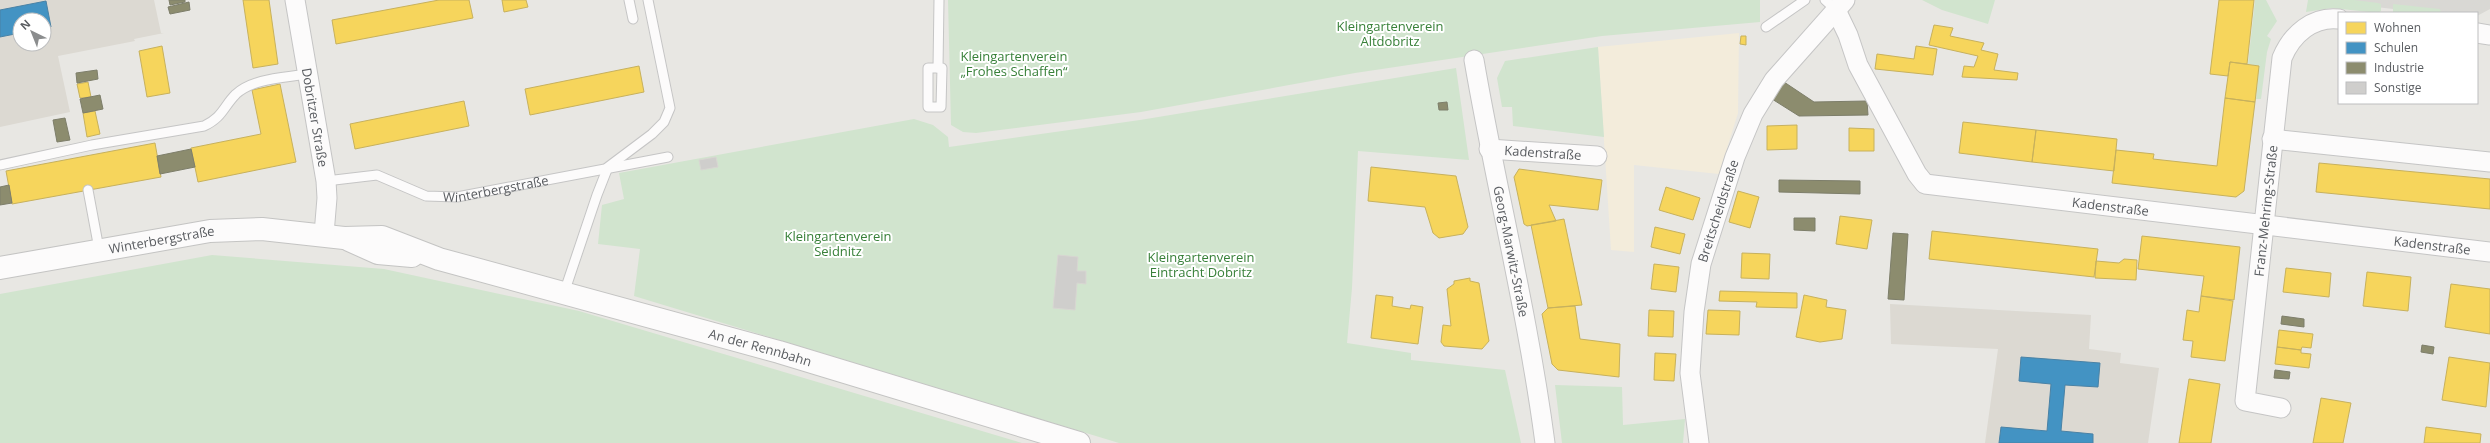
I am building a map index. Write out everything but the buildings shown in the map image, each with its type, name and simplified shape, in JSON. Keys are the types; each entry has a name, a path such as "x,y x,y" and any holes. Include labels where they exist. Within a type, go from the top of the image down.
{"main road":[{"name":"Winterbergstraße","path":"0,268 100,249 210,231 262,229 334,236"},
{"name":"An der Rennbahn","path":"334,236 382,237 439,259 787,354 1079,443"}],"street":[{"name":"Dobritzer Straße","path":"295,0 306,74 326,181 327,198 334,236"},
{"name":"Breitscheidstraße","path":"1699,443 1690,373 1694,312 1701,264 1735,157 1753,114 1783,67 1835,3"},
{"name":"Kadenstraße","path":"1835,3 1858,65 1916,174 1925,184 2490,252"},
{"name":"Franz-Mehring-Straße","path":"2281,408 2245,401 2272,139 2282,58 2285,51 2304,28 2326,18 2338,19"},
{"path":"2478,33 2490,35"},
{"name":"Georg-Marwitz-Straße","path":"1474,60 1489,148 1536,374 1545,443"},
{"path":"2272,139 2490,162"},
{"name":"Kadenstraße","path":"1489,148 1597,156"}],"lane":[{"path":"629,0 633,19"},
{"path":"564,293 608,167 652,134 664,122 670,108 648,0"},
{"path":"938,68 939,0"},
{"path":"1766,27 1805,0"},
{"path":"0,165 82,152 204,126 217,120 236,95 252,84 306,74"},
{"name":"Winterbergstraße","path":"326,181 377,175 426,196 456,197 668,156"},
{"path":"88,190 100,249"}],"shaded area":[{"path":"0,0 154,0 161,33 164,33 134,39 135,41 58,56 70,112 0,127"},
{"path":"2315,0 2490,0 2490,9 2478,15 2478,12 2419,12"},
{"path":"1739,33 1738,113 1719,174 1634,165 1634,252 1611,250 1598,47"},
{"path":"1890,304 2091,315 2089,349 2121,353 2120,363 2159,368 2148,443 1985,443 1998,349 1891,344"}],"green space":[{"name":"Kleingartenverein „Frohes Schaffen“","path":"948,0 1760,0 1760,22 1602,36 1355,73 1141,112 976,133 963,132 951,125"},
{"path":"1922,0 1995,0 1988,24 1942,10"},
{"path":"2255,0 2266,0 2277,21 2267,36 2271,39 2267,52 2261,99 2256,99 2259,66 2248,64"},
{"path":"2308,0 2354,0 2381,4 2381,11 2380,12 2332,8 2306,12"},
{"path":"2393,4 2440,9 2441,12 2393,12"},
{"path":"1598,47 1604,137 1513,126 1512,107 1502,107 1497,78 1505,61"},
{"path":"1456,68 1469,160 1358,151 1352,288 1347,343 1411,353 1411,360 1505,370 1521,443 1119,443 634,296 640,249 598,244 602,205 624,199 619,173 914,119 933,125 948,137 949,147 1140,120"},
{"path":"212,255 384,269 579,311 1022,443 0,443 0,294"},
{"path":"1555,385 1622,387 1623,425 1685,419 1683,443 1562,443"}],"park label":[{"name":"Kleingartenverein Altdobritz","path":"1390,34"},
{"name":"Kleingartenverein Seidnitz","path":"838,244"},
{"name":"Kleingartenverein Eintracht Dobritz","path":"1201,264"}]}
